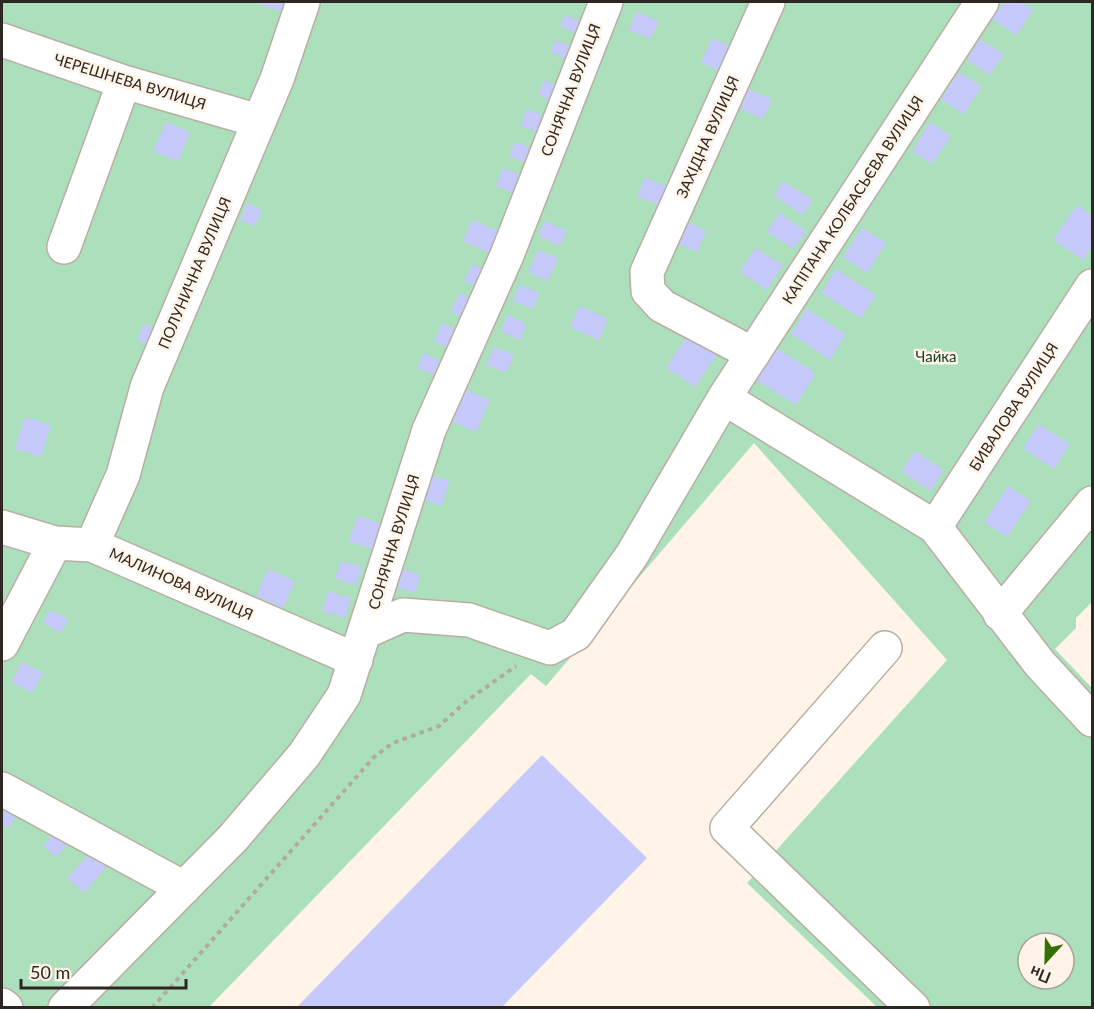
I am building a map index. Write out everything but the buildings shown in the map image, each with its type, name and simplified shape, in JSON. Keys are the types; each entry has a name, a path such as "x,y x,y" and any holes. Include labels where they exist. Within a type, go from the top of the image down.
{"lane":[{"name":"ПОЛУНИЧНА ВУЛИЦЯ","path":"92,545 123,475 147,387 277,79 303,2"},
{"name":"СОНЯЧНА ВУЛИЦЯ","path":"65,1008 233,838 304,755 344,695 362,646 429,430 507,255 606,2"},
{"name":"ЗАХІДНА ВУЛИЦЯ","path":"753,354 662,306 648,291 647,272 768,2"},
{"name":"КАПІТАНА КОЛБАСЬЄВА ВУЛИЦЯ","path":"550,648 576,634 632,555 724,398 982,2"},
{"name":"ЧЕРЕШНЕВА ВУЛИЦЯ","path":"2,40 124,82 259,121"},
{"path":"64,247 124,82"},
{"name":"БИВАЛОВА ВУЛИЦЯ","path":"935,527 1092,286"},
{"path":"724,398 935,527 1054,681 1092,720"},
{"path":"1000,614 1092,503"},
{"path":"2,505 12,530"},
{"name":"МАЛИНОВА ВУЛИЦЯ","path":"12,530 55,543 92,545 362,646"},
{"path":"2,644 55,543"},
{"path":"362,646 403,615 469,620 550,648"},
{"path":"885,648 727,828 913,1008"},
{"path":"2,789 184,888"},
{"path":"2,1005 6,1008"}],"path":[{"path":"152,1008 375,756 393,743 439,726 507,670 550,648"}],"green space":[{"name":"Чайка","path":"2,2 1092,2 1092,602 1076,618 1076,628 1055,649 1092,688 1092,1007 877,1007 747,883 947,660 754,443 546,686 531,674 209,1007 2,1008"}]}
